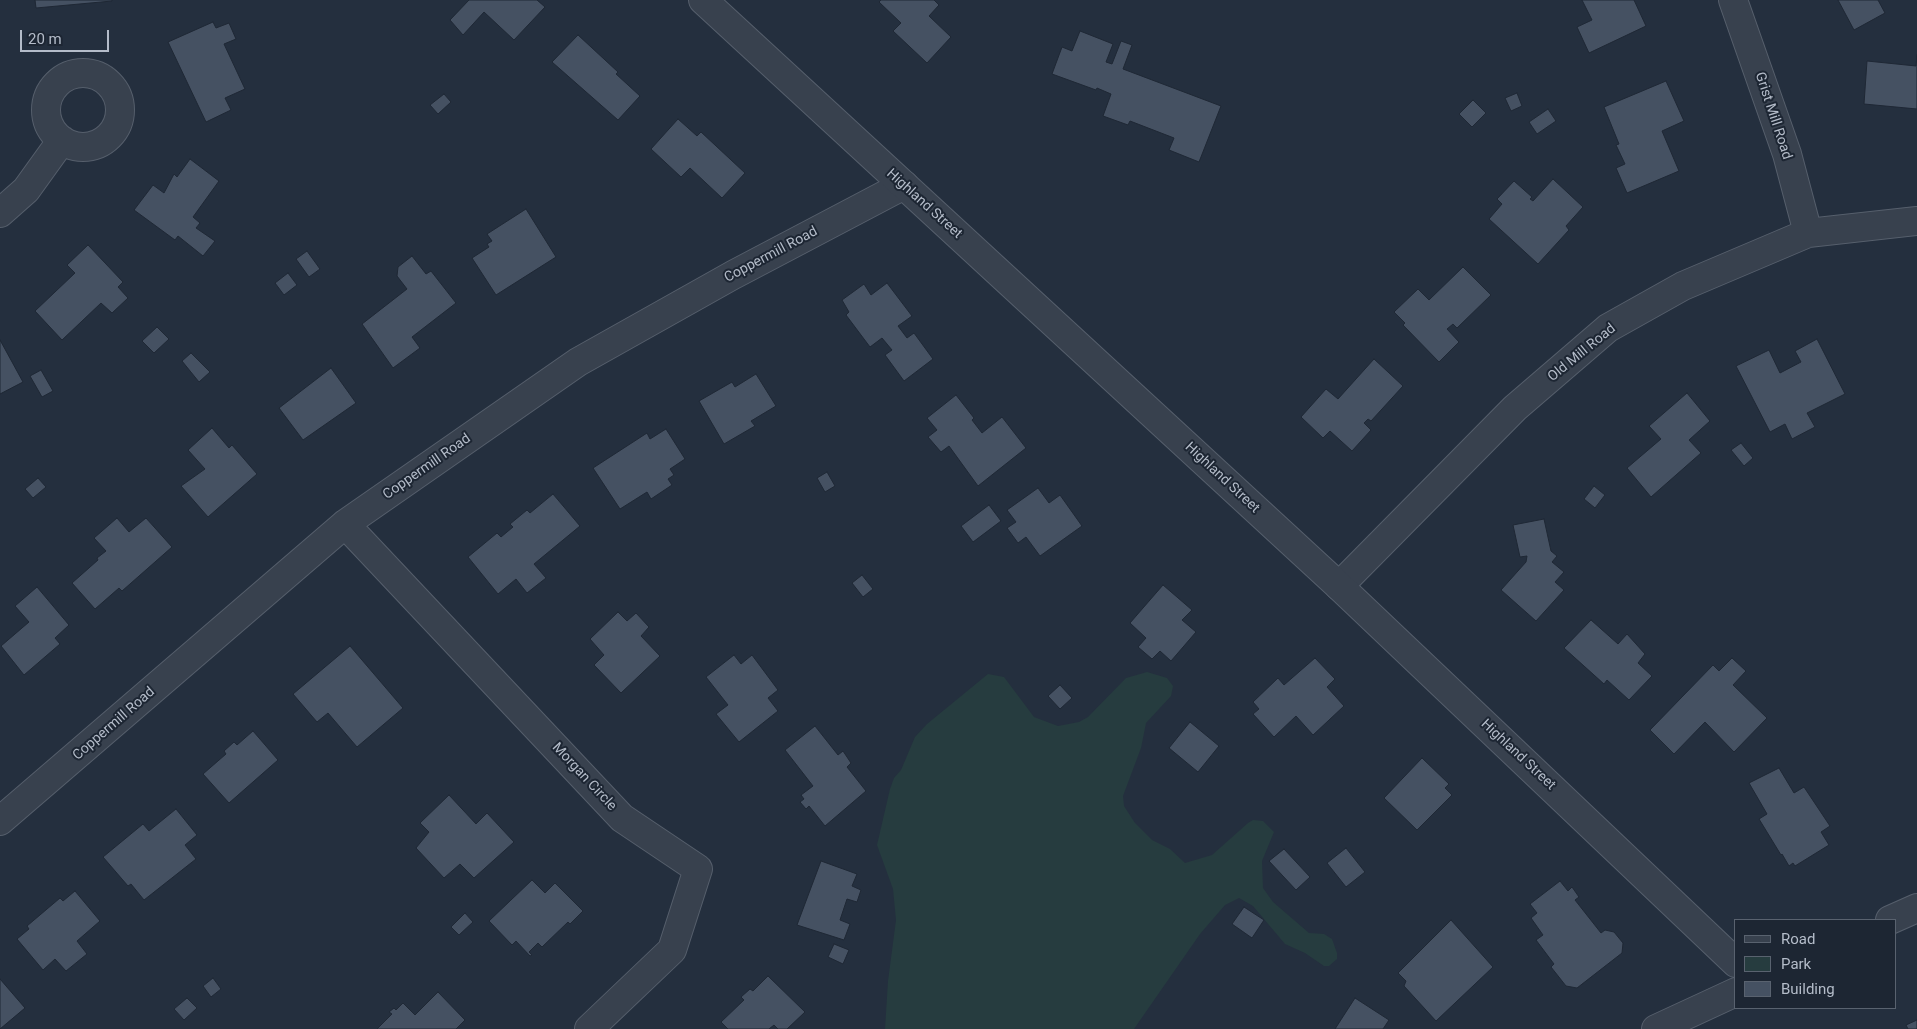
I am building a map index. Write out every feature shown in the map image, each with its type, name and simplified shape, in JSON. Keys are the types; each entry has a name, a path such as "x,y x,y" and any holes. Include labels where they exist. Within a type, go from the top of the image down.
{"street":[{"name":"Highland Street","path":"703,0 1339,586 1734,961"},
{"name":"Grist Mill Road","path":"1733,0 1787,154 1808,233"},
{"path":"0,213 26,190 62,140"},
{"name":"Coppermill Road","path":"0,821 346,524 578,362 733,275 904,185"},
{"name":"Old Mill Road","path":"1339,586 1515,408 1608,328 1682,286 1808,233 1917,221"},
{"name":"Morgan Circle","path":"346,524 622,818 698,869 672,950 589,1029"},
{"path":"1892,919 1917,908"},
{"path":"1656,1029 1734,993"}],"green space":[{"path":"1147,672 1167,678 1173,686 1171,696 1146,723 1141,748 1123,796 1124,806 1135,823 1152,840 1170,849 1185,863 1212,855 1248,823 1253,820 1263,821 1274,832 1262,861 1263,888 1273,902 1309,933 1324,934 1332,939 1337,959 1329,966 1324,966 1305,953 1285,944 1253,906 1239,898 1225,905 1200,934 1134,1029 885,1029 888,981 896,920 893,889 877,845 890,789 894,778 901,770 915,737 927,724 988,674 1004,677 1034,717 1058,726 1079,722 1088,717 1126,678"}],"building":[{"path":"35,0 112,0 112,1 36,8"},
{"path":"469,0 537,0 545,7 514,40 484,12 463,35 450,20"},
{"path":"881,0 934,0 939,5 929,16 951,37 927,63 893,31 901,23 879,2"},
{"path":"1582,0 1634,0 1646,26 1589,53 1577,27 1592,20"},
{"path":"1838,0 1878,0 1885,13 1854,30"},
{"path":"213,22 216,28 229,23 236,39 224,44 245,89 225,98 231,110 206,122 168,42"},
{"path":"1080,31 1113,44 1106,62 1112,64 1121,41 1132,45 1123,69 1221,106 1199,162 1169,150 1174,138 1130,121 1128,125 1103,116 1111,94 1052,74 1062,47 1072,51"},
{"path":"578,35 618,72 616,74 640,96 618,120 552,62"},
{"path":"1917,55 1917,109 1864,104 1867,61 1916,66"},
{"path":"1666,81 1684,121 1662,131 1679,171 1627,193 1616,168 1625,164 1616,145 1619,144 1604,107"},
{"path":"1517,93 1522,106 1511,111 1505,98"},
{"path":"444,94 451,102 438,114 430,105"},
{"path":"1473,100 1486,113 1472,127 1459,114"},
{"path":"1548,109 1556,121 1537,134 1529,122"},
{"path":"678,119 697,136 701,132 745,173 722,198 690,168 681,177 651,149"},
{"path":"190,159 219,181 193,217 200,223 196,228 215,241 203,256 178,236 175,240 134,210 153,185 164,193 174,174 177,177"},
{"path":"1553,179 1583,207 1566,226 1569,230 1538,264 1489,219 1502,204 1497,199 1514,181 1532,197 1530,199 1533,201"},
{"path":"526,209 556,257 496,295 472,258 489,247 487,244 492,241 487,234"},
{"path":"88,245 123,282 118,287 128,298 112,313 101,303 62,340 35,311 75,273 67,265"},
{"path":"307,251 320,269 309,277 296,259"},
{"path":"412,256 426,274 431,271 456,303 412,337 420,348 393,368 362,324 407,289 397,276 398,267"},
{"path":"1463,267 1491,295 1457,328 1453,324 1447,329 1459,342 1439,362 1403,325 1405,323 1394,312 1418,289 1429,300"},
{"path":"288,273 297,285 284,295 275,283"},
{"path":"887,283 912,316 898,326 907,338 914,333 933,359 904,381 885,355 892,350 882,338 870,347 846,315 849,312 842,300 864,284 871,295"},
{"path":"157,327 169,339 154,353 142,341"},
{"path":"1817,339 1845,394 1807,413 1815,427 1792,439 1785,424 1770,432 1736,366 1769,350 1780,373 1801,362 1795,351"},
{"path":"0,340 23,382 0,394"},
{"path":"191,353 210,372 199,382 182,361"},
{"path":"1374,359 1403,386 1371,421 1368,419 1364,423 1371,430 1352,451 1330,431 1323,438 1301,417 1326,389 1338,399"},
{"path":"331,368 356,403 303,440 279,408"},
{"path":"41,370 53,391 42,397 30,376"},
{"path":"756,374 776,406 751,421 755,426 724,444 699,401 732,382 735,387"},
{"path":"1687,393 1710,421 1689,440 1701,453 1651,497 1627,468 1661,439 1649,426"},
{"path":"956,395 974,418 972,420 982,433 1002,417 1026,448 978,486 949,446 941,452 928,437 937,430 927,418"},
{"path":"212,428 229,448 232,445 257,474 208,517 181,486 205,469 188,450"},
{"path":"666,429 685,459 670,469 674,475 668,479 672,485 651,499 647,492 620,509 593,468 647,433 650,439"},
{"path":"1741,443 1753,458 1744,466 1731,450"},
{"path":"827,472 835,486 825,492 817,478"},
{"path":"38,478 46,487 33,498 25,489"},
{"path":"1594,486 1605,495 1595,508 1584,499"},
{"path":"1038,488 1049,503 1060,495 1082,526 1040,556 1026,537 1018,543 1007,528 1016,522 1007,510"},
{"path":"553,494 580,526 534,564 546,578 527,593 516,579 498,594 468,557 497,533 501,537 513,527 510,524 527,510 530,513"},
{"path":"989,505 1001,521 973,542 961,526"},
{"path":"117,518 129,532 146,518 172,547 122,591 119,588 95,609 72,583 106,551 94,538"},
{"path":"1544,519 1551,551 1557,556 1552,562 1564,572 1555,582 1564,590 1536,621 1501,590 1526,562 1527,556 1520,557 1513,525"},
{"path":"862,575 873,589 863,597 852,583"},
{"path":"1163,585 1192,610 1182,620 1196,632 1171,661 1160,651 1152,659 1138,647 1146,638 1130,623"},
{"path":"37,587 69,625 55,638 60,644 24,675 1,646 29,622 15,606"},
{"path":"618,612 627,621 636,613 649,627 641,636 660,656 621,693 594,665 604,655 590,639"},
{"path":"1591,620 1618,644 1627,634 1645,654 1638,663 1652,676 1629,700 1607,680 1604,684 1564,648"},
{"path":"350,646 403,708 357,747 328,713 317,722 293,694"},
{"path":"734,655 741,664 752,655 778,690 768,698 778,711 739,742 716,714 728,705 706,677"},
{"path":"1315,658 1335,679 1327,687 1344,706 1313,735 1296,716 1274,737 1253,714 1259,709 1253,702 1278,678 1284,685"},
{"path":"1732,658 1746,671 1733,685 1767,718 1734,752 1705,722 1674,754 1650,730 1713,665 1719,671"},
{"path":"1060,685 1072,698 1060,709 1048,696"},
{"path":"1190,722 1219,746 1198,772 1169,748"},
{"path":"815,726 838,755 843,751 851,763 847,767 866,791 825,826 809,806 806,809 800,802 804,799 801,795 813,786 785,750"},
{"path":"253,731 278,760 229,803 203,774 226,754 224,751 234,742 237,745"},
{"path":"1422,758 1449,784 1445,788 1452,795 1417,830 1384,798"},
{"path":"1779,768 1794,793 1804,787 1830,826 1821,832 1829,845 1795,866 1793,863 1789,866 1759,819 1767,814 1749,783"},
{"path":"449,795 476,824 487,813 514,842 474,878 460,864 444,878 416,848 429,832 420,823"},
{"path":"176,809 197,835 185,845 196,859 144,900 131,884 128,886 103,857 143,824 149,831"},
{"path":"1346,848 1365,872 1346,887 1327,863"},
{"path":"1284,849 1310,877 1296,890 1269,861"},
{"path":"821,861 857,874 852,886 861,890 857,902 847,899 840,920 850,924 844,940 797,925"},
{"path":"532,880 545,893 555,883 583,911 570,924 568,922 542,947 538,943 529,952 532,955 530,956 516,941 512,945 489,921"},
{"path":"1560,881 1568,891 1572,887 1579,897 1575,900 1601,933 1605,930 1614,932 1623,943 1622,953 1577,988 1566,986 1551,967 1554,964 1536,940 1543,935 1531,918 1537,913 1530,904"},
{"path":"75,891 100,921 77,941 87,954 66,971 55,959 43,970 17,939 29,929 27,926 60,898 63,901"},
{"path":"1244,907 1264,920 1252,938 1232,924"},
{"path":"465,913 473,922 459,935 451,927"},
{"path":"1451,920 1493,967 1436,1021 1404,986 1406,981 1398,973"},
{"path":"834,944 849,950 843,964 828,957"},
{"path":"768,976 805,1012 787,1029 778,1029 774,1025 769,1029 728,1029 721,1022 744,1000 741,997 750,989 753,991"},
{"path":"213,978 221,989 211,997 203,986"},
{"path":"0,979 25,1008 0,1029"},
{"path":"438,992 465,1020 456,1029 377,1029 392,1014 389,1012 394,1008 396,1010 403,1003 415,1015"},
{"path":"187,998 197,1008 184,1020 174,1009"},
{"path":"1355,998 1389,1020 1383,1029 1335,1029"},
{"path":"1917,1020 1917,1029 1908,1029 1906,1025"}]}
